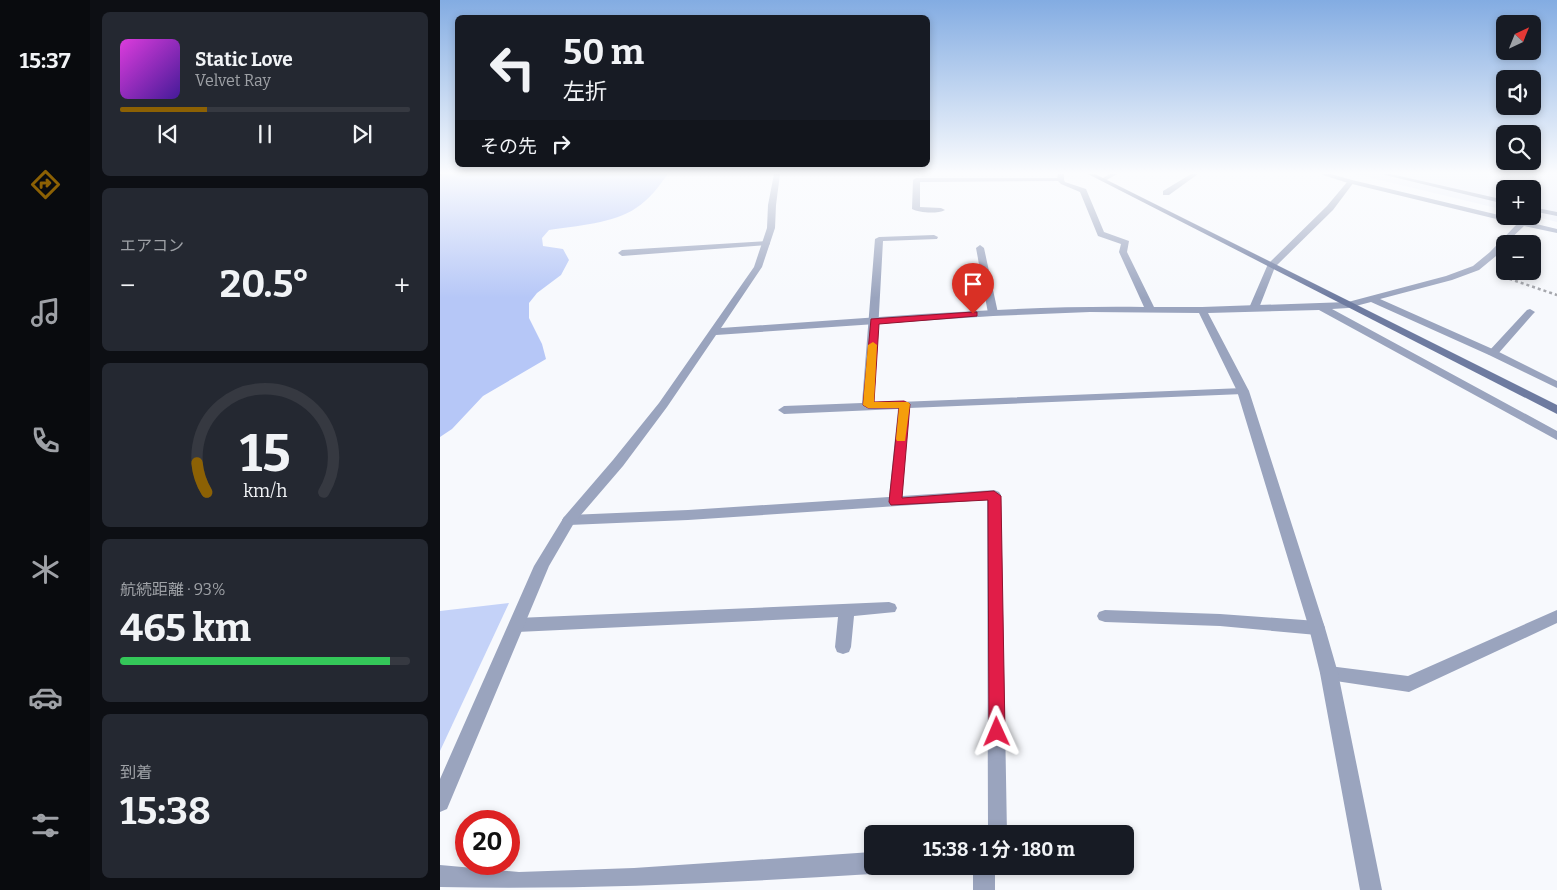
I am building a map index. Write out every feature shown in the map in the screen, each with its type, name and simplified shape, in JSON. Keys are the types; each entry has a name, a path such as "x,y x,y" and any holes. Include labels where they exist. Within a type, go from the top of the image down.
{"street":[{"path":"440,802 542,566 570,520 663,405 758,267 771,228 772,216"},
{"path":"1093,216 1101,234 1126,242 1124,252 1150,309"},
{"path":"1173,216 1557,410"},
{"path":"1254,308 1272,266 1322,216"},
{"path":"713,332 993,313 1090,309 1202,310 1348,305 1449,278 1476,268 1493,254 1520,225"},
{"path":"1531,225 1557,231"},
{"path":"868,405 879,239 934,236"},
{"path":"622,253 766,244"},
{"path":"980,248 993,313"},
{"path":"1372,299 1493,353 1557,385"},
{"path":"1321,307 1557,436"},
{"path":"1202,310 1244,391 1317,628 1329,674 1371,890"},
{"path":"1493,353 1530,312"},
{"path":"784,410 868,405 1244,391"},
{"path":"896,502 904,404"},
{"path":"570,520 688,515 994,496 998,825"},
{"path":"517,626 889,608"},
{"path":"843,647 847,610"},
{"path":"1105,616 1220,620 1317,628"},
{"path":"1329,674 1409,684 1557,616"},
{"path":"440,876 519,883 633,884 864,864"},
{"path":"984,875 984,890"}],"path":[{"path":"1476,268 1557,295"}],"shaded area":[{"path":"440,216 621,216 594,223 549,230 542,238 543,246 563,249 569,260 561,275 537,293 529,303 529,318 542,344 546,359 483,396 452,429 440,437"},
{"path":"1541,216 1557,216 1557,222 1541,218"},
{"path":"509,603 440,751 440,611"}],"slow traffic":[{"path":"873,345 868,405 904,404 901,439"}],"route":[{"path":"973,314 874,321 868,405 904,404 896,502 994,496 997,732"}]}
